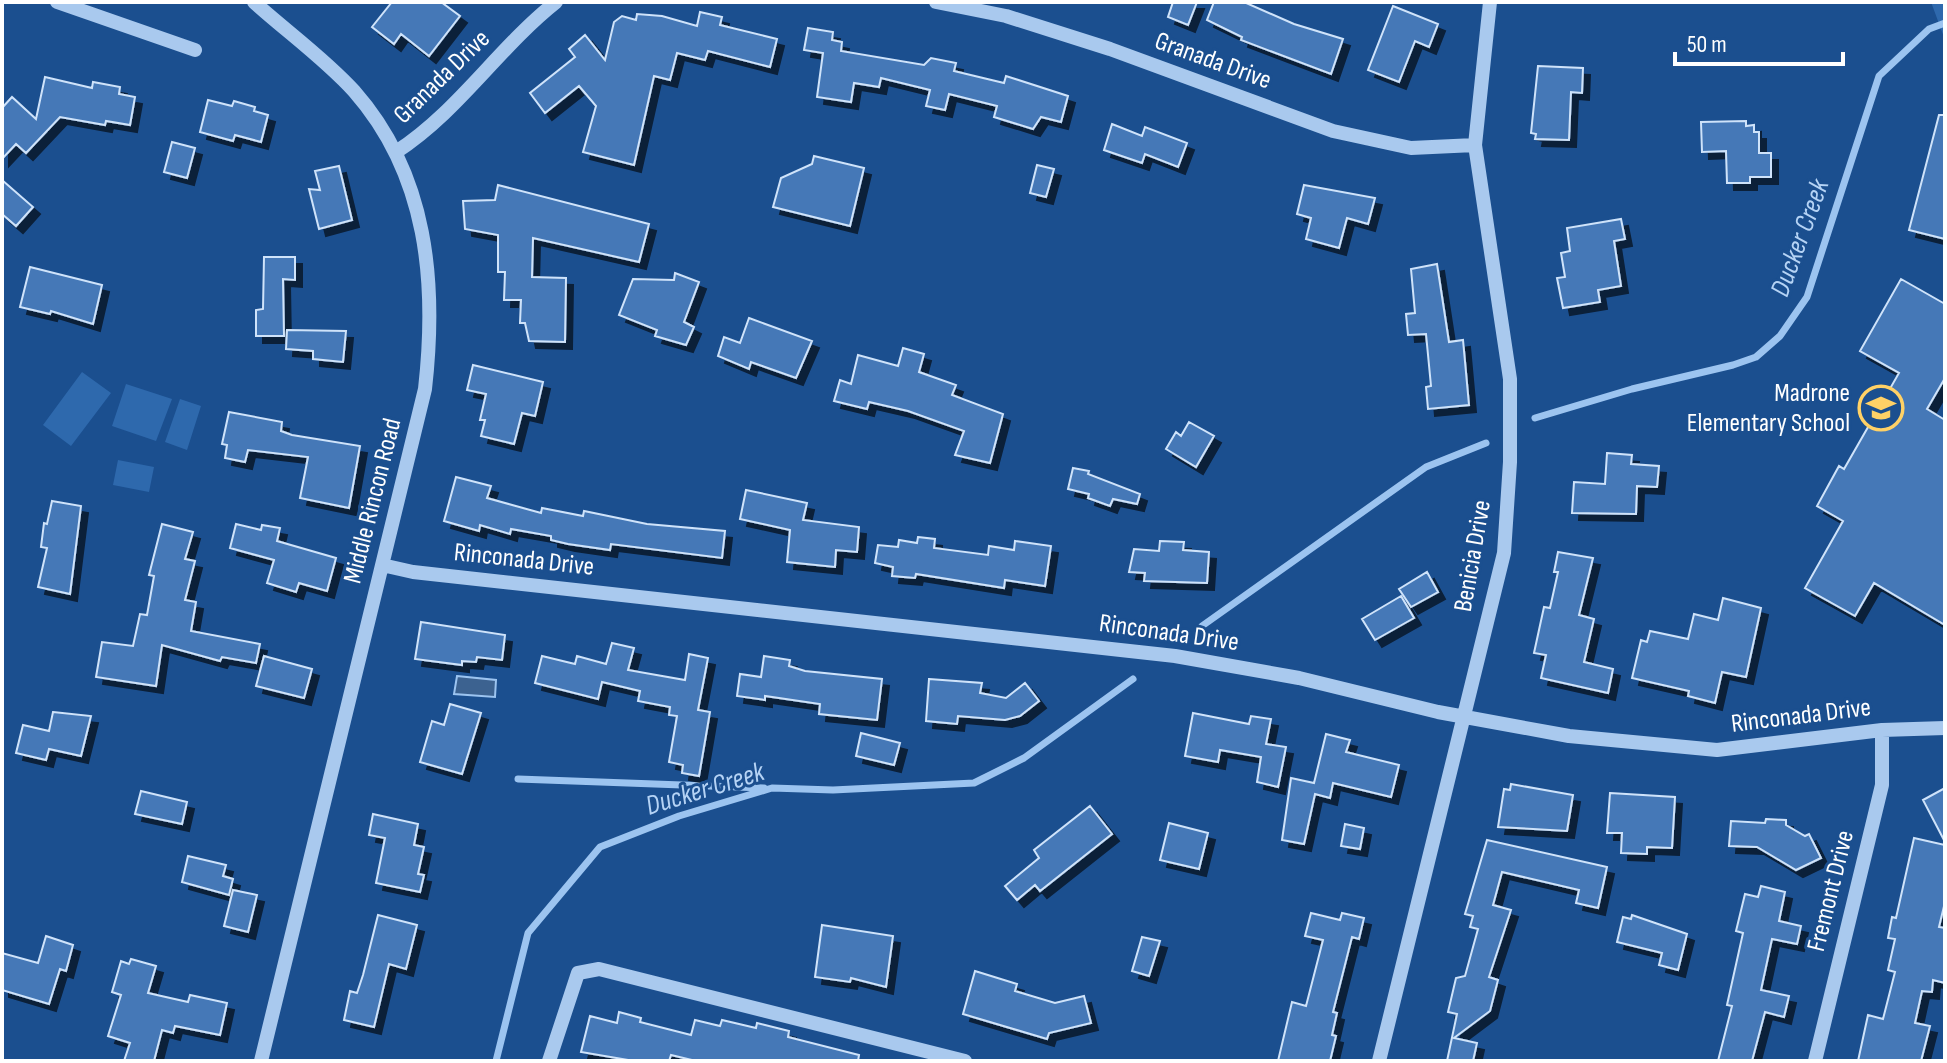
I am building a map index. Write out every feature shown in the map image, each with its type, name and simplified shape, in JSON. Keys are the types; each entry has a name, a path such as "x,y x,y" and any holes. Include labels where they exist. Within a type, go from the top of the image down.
{"street":[{"path":"57,2 195,50"},
{"name":"Middle Rincon Road","path":"254,2 354,91 396,152 426,240 432,324 425,389 261,1061"},
{"name":"Granada Drive","path":"396,152 426,133 535,19 556,2"},
{"name":"Granada Drive","path":"936,2 1006,16 1110,49 1333,131 1411,148 1475,145"},
{"name":"Benicia Drive","path":"1379,1061 1504,553 1510,462 1510,379 1475,145 1490,2"},
{"name":"Rinconada Drive","path":"382,565 413,572 1175,656 1299,678 1465,718 1569,736 1717,750 1882,730 1945,728"},
{"name":"Fremont Drive","path":"1815,1061 1882,785 1882,730"},
{"path":"549,1061 578,973 599,969 965,1061"}],"shaded area":[{"path":"1931,2 1945,2 1945,40"},
{"path":"82,372 111,393 71,446 43,425"},
{"path":"126,384 172,399 156,441 112,426"},
{"path":"180,399 201,406 187,450 165,442"},
{"path":"118,460 154,467 149,492 113,485"},
{"path":"457,676 496,680 495,697 454,694"}],"building":[{"path":"392,2 441,2 460,16 429,56 401,34 394,44 372,27"},
{"path":"1173,2 1197,2 1188,25 1168,17"},
{"path":"1214,2 1244,2 1294,24 1343,39 1331,74 1241,40 1242,37 1207,20"},
{"path":"1393,6 1438,24 1429,47 1415,41 1399,82 1368,70"},
{"path":"700,12 722,17 720,25 777,39 770,67 708,51 705,60 677,53 670,80 654,76 634,165 583,152 596,106 579,86 545,113 530,93 575,57 569,49 585,35 605,60 614,22 622,16 636,20 637,14 662,16 697,26"},
{"path":"808,28 833,32 832,40 842,42 841,51 924,65 931,58 956,63 954,71 1004,83 1006,76 1068,96 1061,122 1041,117 1033,129 994,117 997,106 949,94 945,110 926,106 930,90 881,78 879,87 854,83 851,102 817,97 823,53 804,50"},
{"path":"1538,66 1583,68 1582,93 1571,92 1569,140 1535,139 1536,134 1531,133"},
{"path":"45,77 92,88 93,82 120,87 119,94 135,97 130,125 106,121 105,125 60,117 26,153 16,144 2,159 2,108 12,97 36,119"},
{"path":"208,100 232,106 234,101 255,107 254,111 268,115 261,142 235,135 233,141 200,132"},
{"path":"1939,115 1945,115 1945,239 1909,230"},
{"path":"1746,121 1746,126 1754,125 1754,132 1759,132 1759,153 1771,153 1771,177 1750,177 1750,183 1727,183 1726,151 1702,152 1701,122"},
{"path":"1112,124 1142,136 1145,127 1187,143 1178,167 1145,154 1142,163 1104,150"},
{"path":"172,142 195,148 187,178 164,172"},
{"path":"814,156 864,168 850,226 773,207 781,178 812,164"},
{"path":"1037,165 1054,169 1046,197 1030,193"},
{"path":"339,166 352,220 319,229 309,189 320,190 315,171"},
{"path":"2,180 33,207 16,226 2,214"},
{"path":"498,185 649,224 639,262 533,238 532,277 566,278 565,342 529,341 525,323 520,323 521,300 504,300 505,272 498,272 498,235 465,229 463,201 495,200"},
{"path":"1304,185 1375,198 1368,224 1347,218 1339,248 1306,239 1311,218 1297,214"},
{"path":"1621,219 1625,239 1614,241 1621,286 1598,290 1600,302 1563,308 1557,278 1565,277 1561,253 1570,251 1567,228"},
{"path":"264,257 295,257 295,280 283,279 284,336 256,336 256,310 263,309"},
{"path":"1437,264 1449,342 1463,340 1469,405 1428,409 1426,387 1431,386 1426,334 1408,335 1406,314 1415,313 1411,269"},
{"path":"30,267 102,285 93,324 51,311 50,314 20,307"},
{"path":"675,273 699,282 684,322 694,327 686,345 655,336 657,330 619,315 633,279 674,280"},
{"path":"1901,279 1945,304 1945,378 1927,409 1945,420 1945,625 1874,583 1855,616 1805,588 1843,521 1817,506 1839,466 1844,469 1899,373 1860,351"},
{"path":"749,318 812,341 796,378 751,362 749,369 718,356 724,337 740,343"},
{"path":"287,330 346,331 343,362 313,359 313,351 286,349"},
{"path":"903,348 924,354 919,372 956,385 952,395 1003,414 990,463 955,455 964,431 908,411 869,402 867,409 834,401 840,380 851,384 858,355 898,366"},
{"path":"473,365 543,382 535,416 522,413 514,444 481,436 485,420 480,420 486,394 467,390"},
{"path":"229,412 282,422 281,431 292,435 360,446 349,508 300,498 308,457 248,450 245,462 225,458 227,445 222,444"},
{"path":"1189,422 1214,436 1196,467 1166,449 1176,432 1181,436"},
{"path":"1607,453 1632,455 1631,464 1659,466 1657,487 1637,486 1636,514 1572,513 1574,482 1605,484"},
{"path":"1073,468 1089,471 1088,474 1140,494 1137,504 1113,499 1110,506 1088,498 1089,494 1068,489"},
{"path":"456,477 491,486 487,498 541,513 542,508 583,516 584,511 647,524 725,531 722,558 611,544 610,550 568,544 551,540 551,536 511,529 510,534 480,525 479,531 444,521"},
{"path":"746,490 807,503 803,520 859,527 857,552 836,550 835,567 787,562 790,530 740,519"},
{"path":"52,501 81,506 70,594 38,587 47,548 41,547 44,523 47,524"},
{"path":"162,524 193,532 185,559 195,561 185,600 196,602 191,631 260,644 256,663 222,657 220,661 162,645 156,686 96,677 102,642 133,646 140,614 147,615 154,576 149,575"},
{"path":"236,524 261,530 262,525 280,528 277,541 336,558 327,591 299,583 296,592 267,583 274,560 230,548"},
{"path":"918,537 935,539 934,548 988,555 989,546 1014,550 1015,541 1051,546 1045,586 1005,580 1004,588 916,574 915,578 892,576 893,567 875,563 878,545 898,547 899,540 917,543"},
{"path":"1160,541 1184,542 1183,550 1209,552 1207,583 1144,581 1145,573 1129,572 1134,549 1159,551"},
{"path":"1558,552 1593,558 1579,615 1594,619 1584,662 1613,669 1608,693 1541,678 1546,655 1534,653 1544,607 1550,608 1558,572 1554,572"},
{"path":"1427,572 1438,592 1411,607 1399,589"},
{"path":"1401,596 1414,618 1375,640 1362,619"},
{"path":"1723,598 1761,608 1746,677 1722,672 1715,703 1688,696 1689,691 1632,678 1641,640 1647,642 1650,631 1688,639 1694,614 1718,620"},
{"path":"421,622 505,635 502,660 477,657 476,662 462,661 462,665 415,659"},
{"path":"612,643 634,648 628,670 685,680 689,654 708,658 698,710 710,712 699,776 682,773 683,765 669,762 677,716 669,715 670,707 638,701 640,691 602,682 598,699 535,683 542,656 575,664 577,656 606,664"},
{"path":"264,656 312,669 304,698 256,686"},
{"path":"764,656 790,660 789,666 805,671 882,679 877,720 819,714 820,704 765,696 765,700 737,696 740,674 761,677"},
{"path":"929,679 982,683 980,693 1006,698 1025,683 1039,701 1020,716 1005,720 958,716 957,724 926,721"},
{"path":"450,704 481,713 462,774 420,762 432,721 444,725"},
{"path":"53,712 91,716 81,756 49,749 46,760 16,753 23,725 49,731"},
{"path":"1193,713 1249,724 1251,716 1271,719 1266,744 1286,747 1278,787 1257,782 1261,757 1220,750 1218,762 1185,756"},
{"path":"861,733 900,743 894,765 856,756"},
{"path":"1326,734 1350,740 1346,752 1399,765 1391,797 1333,783 1330,798 1315,794 1304,844 1282,840 1291,778 1314,783"},
{"path":"1511,784 1573,795 1567,831 1498,827 1504,789 1510,790"},
{"path":"1945,788 1945,842 1923,800"},
{"path":"141,791 187,802 182,824 135,814"},
{"path":"1610,793 1675,797 1672,848 1647,847 1647,854 1621,853 1622,833 1607,833"},
{"path":"1090,806 1112,834 1040,891 1035,885 1017,900 1005,886 1039,858 1034,850"},
{"path":"373,814 418,824 414,845 424,847 418,874 424,875 420,892 376,883 385,838 369,835"},
{"path":"1766,819 1786,820 1786,825 1805,836 1809,834 1821,858 1796,870 1757,847 1729,846 1731,821 1765,823"},
{"path":"1169,823 1208,833 1199,869 1160,860"},
{"path":"1345,824 1364,828 1360,849 1341,846"},
{"path":"1914,838 1945,845 1945,902 1939,927 1945,928 1945,983 1933,980 1932,992 1922,991 1915,1023 1930,1026 1921,1061 1858,1061 1868,1015 1883,1019 1895,972 1888,970 1895,939 1888,938 1892,917 1896,918"},
{"path":"1487,840 1607,867 1598,908 1576,903 1579,890 1502,872 1493,905 1511,910 1489,977 1498,980 1490,1011 1454,1038 1477,1043 1473,1061 1447,1061 1457,1014 1448,1012 1456,978 1465,976 1478,929 1470,927 1473,916 1465,914"},
{"path":"188,856 226,865 223,876 233,879 229,895 182,882"},
{"path":"1761,886 1785,892 1779,921 1801,926 1797,944 1772,939 1761,990 1789,996 1784,1017 1765,1012 1752,1061 1718,1061 1732,1006 1727,1005 1743,933 1736,931 1745,894 1758,897"},
{"path":"233,890 257,895 248,932 224,926"},
{"path":"1311,913 1340,920 1342,913 1364,918 1359,939 1352,937 1333,1012 1337,1013 1332,1035 1336,1036 1330,1061 1278,1061 1292,1002 1306,1006 1323,940 1305,936"},
{"path":"378,915 417,925 406,969 389,964 374,1027 344,1020 350,991 357,993 363,975"},
{"path":"1632,915 1687,934 1678,970 1659,965 1662,953 1617,942 1623,917 1631,919"},
{"path":"822,925 893,936 886,987 851,978 850,982 815,977"},
{"path":"46,936 73,945 66,971 60,969 49,1004 2,990 2,953 38,963"},
{"path":"1142,937 1160,941 1149,976 1132,971"},
{"path":"131,959 156,966 148,993 188,1002 190,995 227,1003 220,1035 175,1026 173,1033 162,1030 154,1061 124,1061 130,1043 108,1036 121,995 112,992 121,961 129,964"},
{"path":"975,971 1017,984 1015,991 1055,1003 1084,996 1091,1023 1049,1033 1047,1039 963,1014"},
{"path":"619,1012 641,1018 640,1022 691,1035 695,1020 720,1026 722,1020 756,1028 757,1023 789,1031 788,1037 859,1055 858,1061 696,1061 671,1055 669,1061 634,1061 581,1052 590,1016 617,1023"}],"waterway":[{"name":"Ducker Creek","path":"1535,418 1632,389 1733,365 1756,357 1780,336 1807,297 1879,76 1929,29 1945,23"},
{"name":"Ducker Creek","path":"1202,626 1426,467 1486,443"},
{"name":"Ducker Creek","path":"496,1061 528,933 600,847 679,816 772,788 833,790 974,783 1024,758 1133,679"},
{"path":"518,779 764,788"}],"place":[{"name":"Madrone Elementary School","path":"1881,408"}]}
